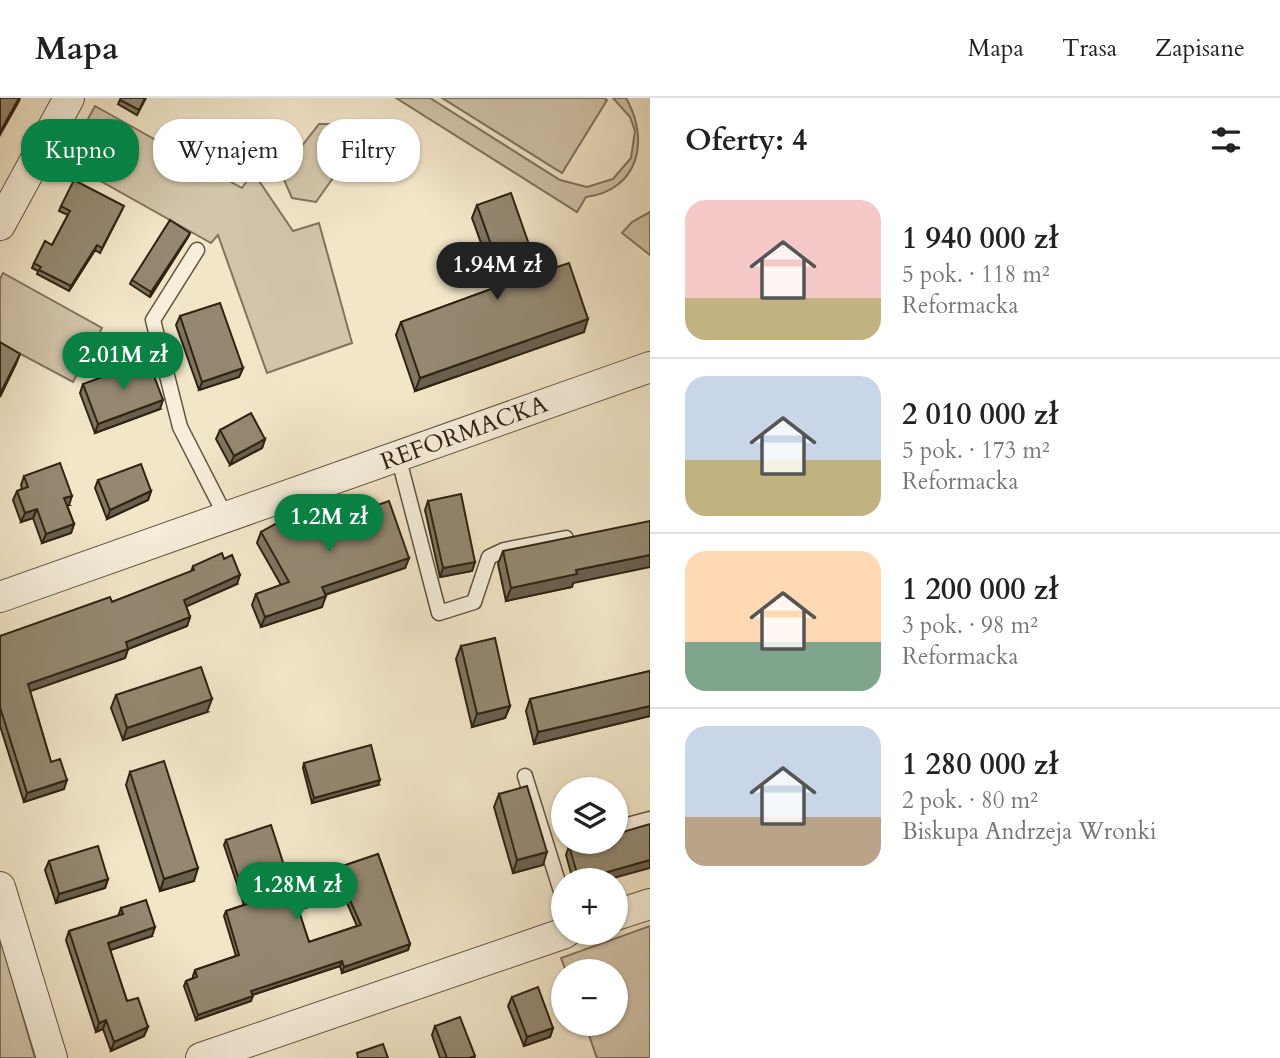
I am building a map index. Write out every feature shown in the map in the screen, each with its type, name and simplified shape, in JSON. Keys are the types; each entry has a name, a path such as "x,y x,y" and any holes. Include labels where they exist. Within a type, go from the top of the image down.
{"street":[{"path":"0,225 69,98"},
{"name":"REFORMACKA","path":"0,597 650,367"},
{"path":"0,887 52,1058"},
{"path":"628,911 650,904"},
{"path":"201,1058 551,938"}],"lane":[{"path":"197,250 153,320 180,427 226,517"},
{"path":"398,456 439,613 474,602 489,557 504,550 584,535"},
{"path":"525,776 554,868"},
{"path":"628,825 650,819"}],"shaded area":[{"path":"396,98 430,98 560,180 587,187 613,179 631,158 635,131 630,117 613,98 626,98 637,130 635,161 618,184 604,192 586,197 577,212"},
{"path":"442,98 604,98 607,100 562,173"},
{"path":"95,106 118,119 88,119"},
{"path":"317,127 317,182 330,182 316,202 292,198 285,182 303,182 303,145"},
{"path":"139,131 153,138 153,182 231,182 242,188 246,182 260,182 293,231 319,223 352,343 267,373 218,235 211,243 102,182 139,182"},
{"path":"650,212 650,255 622,233 632,222"},
{"path":"3,273 102,328 73,382 0,343 0,279"},
{"path":"650,926 650,1058 597,1058 589,1036 628,1036 628,959 561,958 597,945 628,945 628,934"},
{"path":"0,937 35,1058 0,1058"}],"building":[{"path":"0,98 19,98 0,132"},
{"path":"145,98 139,110 120,100"},
{"path":"73,182 78,182 124,206 102,248 97,245 71,286 39,270 41,267 34,263 45,241 52,245 70,211 61,206"},
{"path":"511,193 539,273 569,263 588,319 420,378 401,322 505,284 477,205"},
{"path":"170,220 190,233 151,292 132,280"},
{"path":"220,303 243,368 202,382 180,316"},
{"path":"0,342 20,354 0,394"},
{"path":"148,360 163,400 98,424 83,384"},
{"path":"251,413 265,439 234,456 220,430"},
{"path":"60,463 72,496 64,498 74,524 46,534 37,509 25,513 17,491 28,487 24,476"},
{"path":"141,464 151,491 110,510 98,480"},
{"path":"461,494 475,562 443,568 428,501"},
{"path":"389,501 409,558 322,587 326,596 265,617 256,594 289,582 261,532 297,512 307,530"},
{"path":"650,521 650,555 576,570 577,574 511,588 503,551"},
{"path":"222,553 224,559 232,555 240,575 184,600 190,617 126,642 128,649 28,684 51,762 60,759 67,780 27,793 0,707 0,636 110,597 112,602 194,570 193,566"},
{"path":"495,638 510,706 477,714 461,646"},
{"path":"201,667 212,699 127,728 116,695"},
{"path":"650,671 650,706 538,732 530,699"},
{"path":"371,745 380,780 314,798 304,763"},
{"path":"164,761 198,868 164,879 130,772"},
{"path":"527,786 547,852 517,860 499,794"},
{"path":"650,824 650,860 622,868 575,868 571,854 628,854 628,830"},
{"path":"271,825 290,884 378,854 410,944 344,967 342,961 251,991 253,996 198,1015 186,981 197,977 195,970 239,955 226,911 247,904 226,840","holes":["346,891 361,925 309,942 297,905"]},
{"path":"98,846 108,879 59,894 49,861"},
{"path":"146,900 155,927 108,943 127,1001 138,998 148,1027 114,1042 106,1020 99,1023 69,931 123,914 121,908"},
{"path":"538,987 551,1029 527,1037 512,997"},
{"path":"460,1017 475,1056 447,1058 435,1026"},
{"path":"383,1044 388,1058 358,1058 357,1053"}]}
